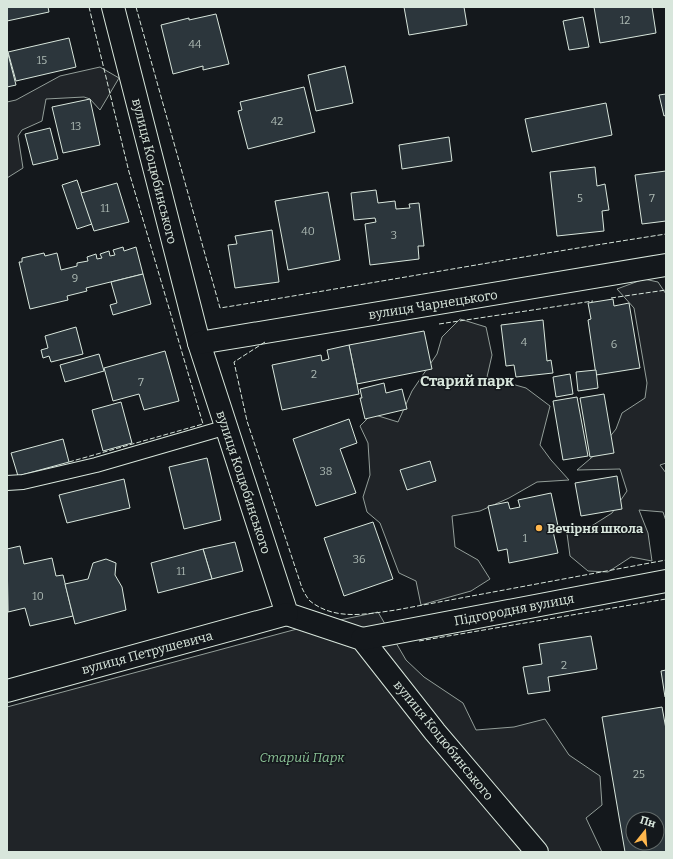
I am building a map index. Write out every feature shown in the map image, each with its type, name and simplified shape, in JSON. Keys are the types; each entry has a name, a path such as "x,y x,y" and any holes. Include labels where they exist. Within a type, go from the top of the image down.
{"street":[{"name":"вулиця Коцюбинського","path":"112,7 199,343 287,614"},
{"name":"вулиця Чарнецького","path":"199,343 666,265"},
{"name":"Підгородня вулиця","path":"362,639 666,581"},
{"path":"287,614 362,639"},
{"name":"вулиця Петрушевича","path":"7,691 287,614"},
{"name":"вулиця Коцюбинського","path":"362,639 435,732 537,852"}],"lane":[{"path":"7,483 23,482 96,466 226,427"}],"green space":[{"path":"100,67 119,78 100,110 90,99 84,97 46,99 42,121 22,130 18,136 23,168 7,178 7,102 16,100 60,76"},
{"path":"644,279 658,282 666,294 666,463 660,465 666,473 666,521 663,512 639,510 648,533 652,561 631,557 608,572 588,571 570,556 566,526 590,527 612,513 627,491 620,469 577,470 597,453 616,429 622,413 645,398 647,383 634,308 617,289"},
{"path":"460,319 486,327 492,355 487,377 526,388 550,406 540,445 569,480 537,482 509,498 480,511 452,516 455,547 478,560 490,579 471,591 421,605 416,581 399,573 380,523 367,512 363,497 370,475 368,443 360,426 372,414 398,422 412,391 437,354 442,337"},
{"name":"Старий Парк","path":"378,612 406,660 424,677 463,703 476,730 514,727 545,719 569,755 600,776 602,805 586,818 602,852 7,852 7,707 297,629"}],"building":[{"path":"7,7 48,7 49,12 7,21"},
{"path":"404,7 464,7 467,25 409,35"},
{"path":"594,7 652,7 656,33 600,43"},
{"path":"216,14 229,64 203,70 203,66 173,74 161,25 189,18 189,20"},
{"path":"583,17 589,47 569,50 563,21"},
{"path":"69,38 76,67 16,81 8,52"},
{"path":"7,50 16,85 7,87"},
{"path":"345,66 353,103 316,111 308,75"},
{"path":"304,87 315,132 248,149 238,111 242,110 240,102"},
{"path":"666,94 666,115 664,116 659,95"},
{"path":"90,99 100,145 63,153 52,107"},
{"path":"606,103 612,135 532,152 525,119"},
{"path":"50,128 58,159 33,165 25,134"},
{"path":"449,137 452,161 402,169 399,145"},
{"path":"595,167 597,186 605,184 609,210 602,211 604,231 557,236 550,172"},
{"path":"666,171 666,221 642,224 635,175"},
{"path":"77,180 92,224 77,229 62,185"},
{"path":"117,183 129,222 94,231 81,193"},
{"path":"376,190 378,203 395,201 396,209 410,208 409,204 419,203 424,246 418,246 419,259 370,265 365,224 376,222 375,218 354,220 351,193"},
{"path":"328,192 340,260 288,270 275,201"},
{"path":"272,230 279,282 235,288 228,245 237,244 235,236"},
{"path":"123,247 124,251 136,247 143,274 86,288 87,291 67,296 68,300 30,309 19,262 22,262 22,258 44,253 45,256 57,253 61,270 77,266 77,263 88,261 87,257 96,254 97,259 102,258 100,254 109,251 110,256 115,255 113,250"},
{"path":"143,274 151,304 113,315 110,305 117,303 111,282"},
{"path":"613,299 614,306 629,303 640,368 596,375 588,320 591,319 588,303"},
{"path":"543,320 547,361 551,360 553,373 516,377 514,365 506,366 501,325"},
{"path":"76,327 83,354 51,362 49,356 43,358 41,350 48,348 45,336"},
{"path":"424,331 432,369 357,384 349,345"},
{"path":"349,345 359,394 282,410 272,365 321,355 322,361 329,359 327,350"},
{"path":"165,351 179,401 144,410 139,394 113,401 104,368"},
{"path":"99,354 104,371 65,382 60,365"},
{"path":"596,370 598,388 578,391 576,372"},
{"path":"570,374 573,394 556,397 553,377"},
{"path":"384,383 386,393 402,389 407,409 365,419 360,398 362,398 360,389"},
{"path":"604,394 614,453 590,457 580,398"},
{"path":"577,397 588,456 563,460 553,401"},
{"path":"121,402 132,443 103,451 92,410"},
{"path":"349,419 357,443 340,449 356,493 316,506 293,439"},
{"path":"63,439 69,462 18,476 11,453"},
{"path":"207,458 221,520 184,529 169,467"},
{"path":"430,461 436,481 407,490 400,470"},
{"path":"617,476 622,509 581,516 575,483"},
{"path":"124,479 130,508 67,523 59,495"},
{"path":"551,493 558,526 552,527 558,553 509,563 507,549 498,551 488,506 508,502 510,509 520,507 518,500"},
{"path":"373,522 393,579 344,596 324,538"},
{"path":"235,542 243,571 212,579 203,549"},
{"path":"20,546 24,564 52,558 56,576 63,575 73,616 30,626 25,608 8,612 7,549"},
{"path":"203,549 212,579 158,593 151,563"},
{"path":"106,559 116,563 115,575 122,587 126,610 75,624 65,584 88,579 93,563"},
{"path":"591,636 597,669 548,677 550,691 528,694 523,667 542,664 539,644"},
{"path":"666,670 666,697 665,697 661,671"},
{"path":"662,707 666,729 666,852 625,852 602,717"}],"fence":[{"path":"69,462 203,424 129,172 89,7"},
{"path":"136,7 220,308 666,234"},
{"path":"611,298 666,290"},
{"path":"439,324 593,301"},
{"path":"265,342 234,362 247,421 302,588 310,601 320,607 341,614 385,612 666,560"},
{"path":"419,641 666,599"}],"place":[{"name":"Вечірня школа","path":"539,528"}],"district":[{"name":"Старий парк","path":"467,381"}]}
